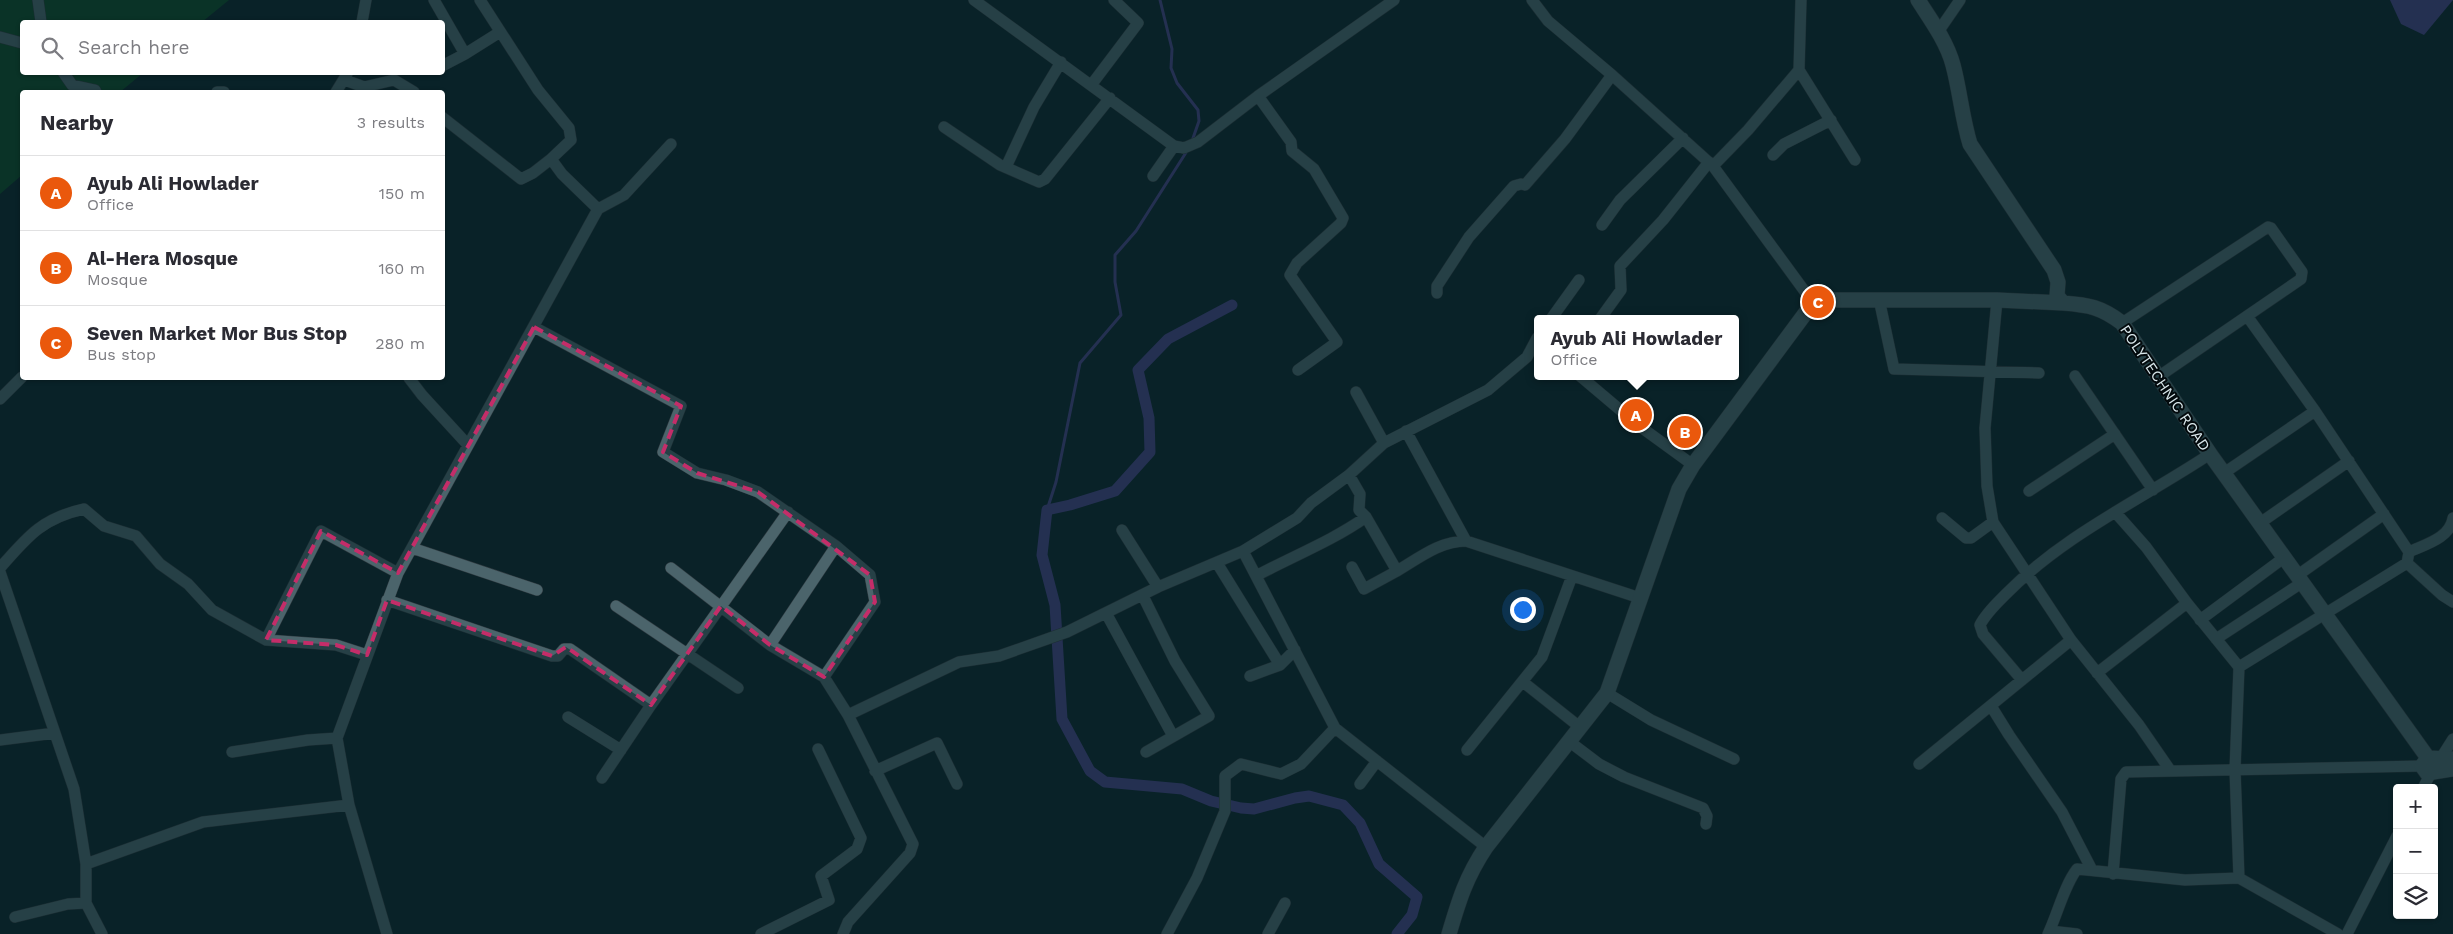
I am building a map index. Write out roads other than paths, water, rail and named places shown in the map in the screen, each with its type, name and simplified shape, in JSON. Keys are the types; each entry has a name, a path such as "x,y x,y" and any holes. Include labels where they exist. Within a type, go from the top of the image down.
{"street":[{"path":"38,0 41,20"},
{"path":"362,20 366,0"},
{"path":"434,0 465,54"},
{"path":"445,119 521,179 533,173 551,159 570,140 569,128 538,90 480,0"},
{"path":"974,0 1179,147"},
{"path":"1092,84 1138,23 1114,0"},
{"path":"1153,176 1179,147 1198,142 1258,96 1394,0"},
{"path":"1449,934 1464,884 1486,847 1607,693 1679,490 1693,465 1814,304 1711,164 1612,75 1548,21 1532,0"},
{"path":"1801,0 1799,70 1855,160"},
{"path":"1918,0 1938,32 1952,63 1970,144 2054,270 2058,282 2057,296 2063,303"},
{"path":"1938,32 1960,0"},
{"path":"445,64 500,32"},
{"path":"0,37 20,43"},
{"path":"1006,166 1034,107 1061,62"},
{"path":"1603,315 1621,290 1620,266 1711,164 1748,130 1799,70"},
{"path":"65,75 72,85 95,90"},
{"path":"1437,293 1437,286 1469,237 1514,186 1525,185 1565,138 1612,75"},
{"path":"337,90 347,76 364,87 394,80 411,90"},
{"path":"1258,96 1291,142 1292,151 1314,170 1342,218 1341,224 1297,263 1290,275 1337,342 1298,370"},
{"path":"944,127 1000,165 1040,182 1045,179 1110,98"},
{"path":"1774,155 1784,144 1831,120"},
{"path":"1602,225 1620,200 1683,138"},
{"path":"387,934 349,806 338,738 367,655 398,573 598,209 624,195 671,144"},
{"path":"551,159 562,174 598,209"},
{"path":"2122,323 2268,227 2303,276 2158,377"},
{"path":"1554,315 1579,280"},
{"path":"1879,299 1894,369 2039,374"},
{"name":"POLYTECHNIC ROAD","path":"1814,304 1825,300 1997,300 2091,305 2108,312 2122,323 2210,454 2435,763"},
{"path":"1997,300 1985,428 1985,458 1993,522 2071,640 2139,725 2170,770"},
{"path":"2247,316 2349,461 2384,514 2408,558 2442,596 2453,602"},
{"path":"534,327 681,406 664,452 697,473 726,480 758,492 836,546 870,575 875,602 824,677"},
{"path":"848,715 959,662 999,656 1067,632 1158,587 1243,551 1297,518 1311,503 1349,475 1384,443 1488,390 1527,357 1534,344"},
{"path":"2075,376 2153,490"},
{"path":"0,399 20,379"},
{"path":"410,380 422,396 468,444"},
{"path":"1585,380 1638,425 1693,465"},
{"path":"1356,392 1384,443"},
{"path":"2224,473 2315,411"},
{"path":"1406,431 1466,541"},
{"path":"2029,491 2114,434"},
{"path":"2022,680 1983,634 1980,625 1984,616 2027,573 2115,512 2210,454"},
{"path":"2260,523 2349,461"},
{"path":"1349,475 1360,494 1359,510 1366,517 1397,571"},
{"path":"102,934 86,903 86,864 74,789 4,596 0,570 30,534 62,513 84,508 104,526 136,536 160,564 188,584 212,610 266,640 336,645 367,655"},
{"path":"602,778 651,705 788,512"},
{"path":"2115,512 2146,547 2186,603 2239,667 2235,770 2239,878"},
{"path":"2216,639 2301,579 2384,514"},
{"path":"1256,576 1338,536 1366,517"},
{"path":"1942,518 1966,538 1971,538 1993,522"},
{"path":"2239,667 2326,613 2446,534 2452,526 2453,518"},
{"path":"1122,530 1158,587"},
{"path":"266,640 321,531 398,573"},
{"path":"1352,567 1364,589 1440,545 1452,541 1466,541 1640,598"},
{"path":"770,645 836,546"},
{"path":"412,548 537,590"},
{"path":"1243,551 1335,728 1486,847"},
{"path":"2200,620 2285,558"},
{"path":"1217,563 1280,665"},
{"path":"671,568 770,645 824,677 848,715 912,844 910,853 848,922 843,934"},
{"path":"1467,750 1542,657 1572,576"},
{"path":"1143,596 1175,661 1209,716 1146,752"},
{"path":"387,600 552,656 558,656 564,649 570,649 651,705"},
{"path":"2097,673 2186,603"},
{"path":"616,606 738,688"},
{"path":"1106,613 1173,736"},
{"path":"1918,764 2071,640"},
{"path":"1250,676 1280,665 1295,650"},
{"path":"1523,682 1581,728"},
{"path":"1607,693 1651,720 1734,759"},
{"path":"1991,706 2062,812 2092,870"},
{"path":"568,717 621,750"},
{"path":"1167,934 1197,878 1225,811 1224,776 1241,764 1281,774 1301,764 1335,728"},
{"path":"0,740 55,733"},
{"path":"232,752 308,740 338,738"},
{"path":"2425,784 2435,763 2453,739"},
{"path":"1570,742 1599,764 1624,777 1703,808 1707,816 1706,824"},
{"path":"875,771 937,743 957,784"},
{"path":"761,934 829,900 821,876 857,849 861,838 818,749"},
{"path":"1360,784 1377,761"},
{"path":"2114,874 2121,780 2126,772 2435,763 2453,770"},
{"path":"86,864 203,822 349,806"},
{"path":"2347,934 2393,844"},
{"path":"2077,934 2049,932 2061,907 2068,880 2077,869 2185,880 2239,878 2338,934"},
{"path":"15,917 68,904 86,903"},
{"path":"1268,934 1284,903"}],"waterway":[{"path":"1160,0 1172,49 1171,68 1177,83 1198,110 1199,121 1192,141"},
{"path":"1047,510 1056,482 1080,363 1121,315 1115,282 1115,255 1136,231 1187,151"},
{"path":"1232,305 1168,339 1138,370 1149,418 1150,452 1115,491 1047,510 1042,555 1055,605 1062,719 1090,771 1105,782 1182,789 1211,801 1241,808 1254,809 1309,796 1343,805 1360,823 1379,864 1417,897 1412,915 1397,934"}],"place":[{"name":"Seven Market Mor Bus Stop","path":"1818,302"},
{"name":"Ayub Ali Howlader","path":"1636,415"},
{"name":"Al-Hera Mosque","path":"1685,432"}]}
